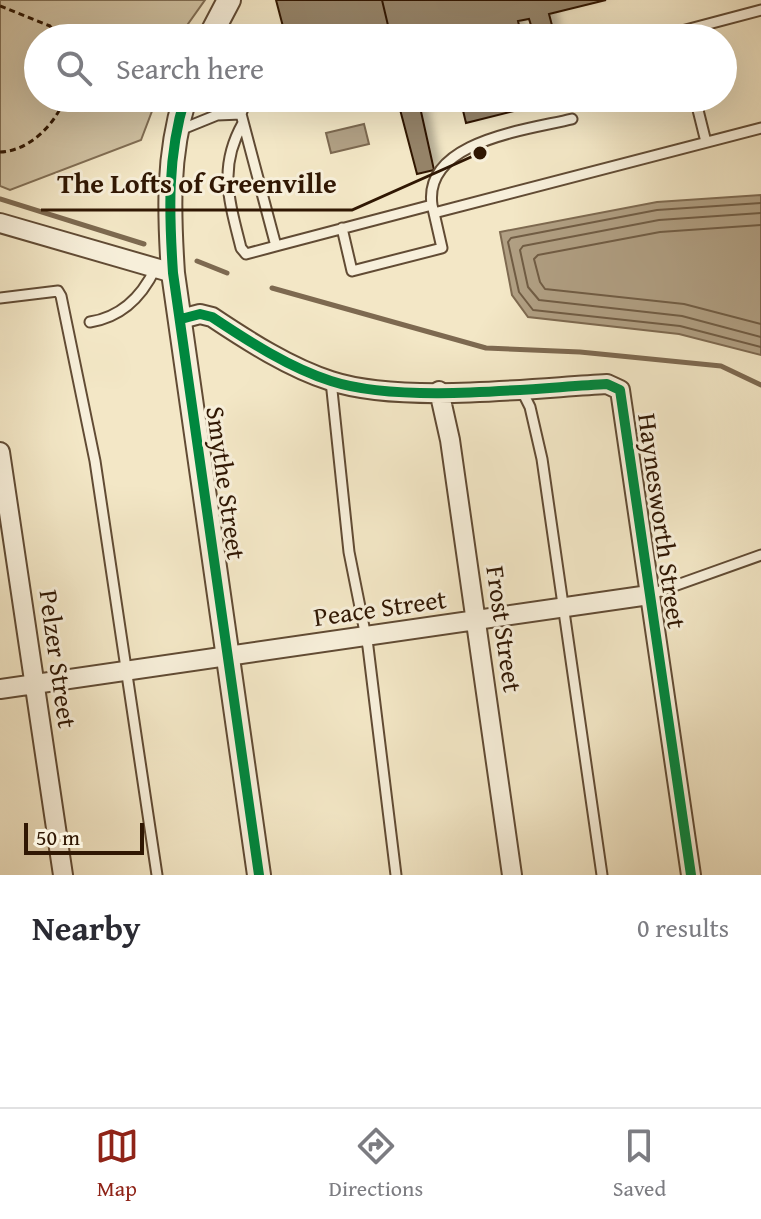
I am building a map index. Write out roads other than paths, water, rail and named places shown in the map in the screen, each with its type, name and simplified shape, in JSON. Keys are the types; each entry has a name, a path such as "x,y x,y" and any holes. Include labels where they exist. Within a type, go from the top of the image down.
{"street":[{"path":"216,24 229,0"},
{"name":"Smythe Street","path":"181,112 169,191 164,271 181,319 259,875"},
{"path":"0,223 164,271"},
{"name":"Haynesworth Street","path":"181,319 200,314 212,317 238,334 331,381 382,391 607,384 620,390 691,875"},
{"name":"Frost Street","path":"439,391 512,875"},
{"name":"Pelzer Street","path":"0,452 63,875"},
{"name":"Peace Street","path":"0,689 564,610 649,595"}],"lane":[{"path":"708,24 761,10"},
{"path":"176,133 200,120 229,112 242,118"},
{"path":"244,112 229,149 227,190 241,248 246,254 342,228 433,209 761,128"},
{"path":"698,112 706,142"},
{"path":"242,118 276,246"},
{"path":"342,228 352,271 442,248 430,190 436,176 461,151 476,143 572,119"},
{"path":"90,322 105,320 134,301 164,271"},
{"path":"0,298 49,289 58,291 61,296 95,461 157,875"},
{"path":"331,381 349,552 366,636 396,875"},
{"path":"521,389 530,407 542,459 602,875"},
{"name":"Peace Street","path":"649,595 761,555"}],"water":[{"path":"364,124 369,144 331,153 326,133"},
{"path":"761,195 761,355 679,334 528,317 512,295 500,232 657,202"}],"waterway":[{"path":"0,199 144,244"},
{"path":"197,261 227,273"},
{"path":"272,288 486,348 580,352 721,366 761,385"}],"place":[{"name":"The Lofts of Greenville","path":"480,153"}]}
